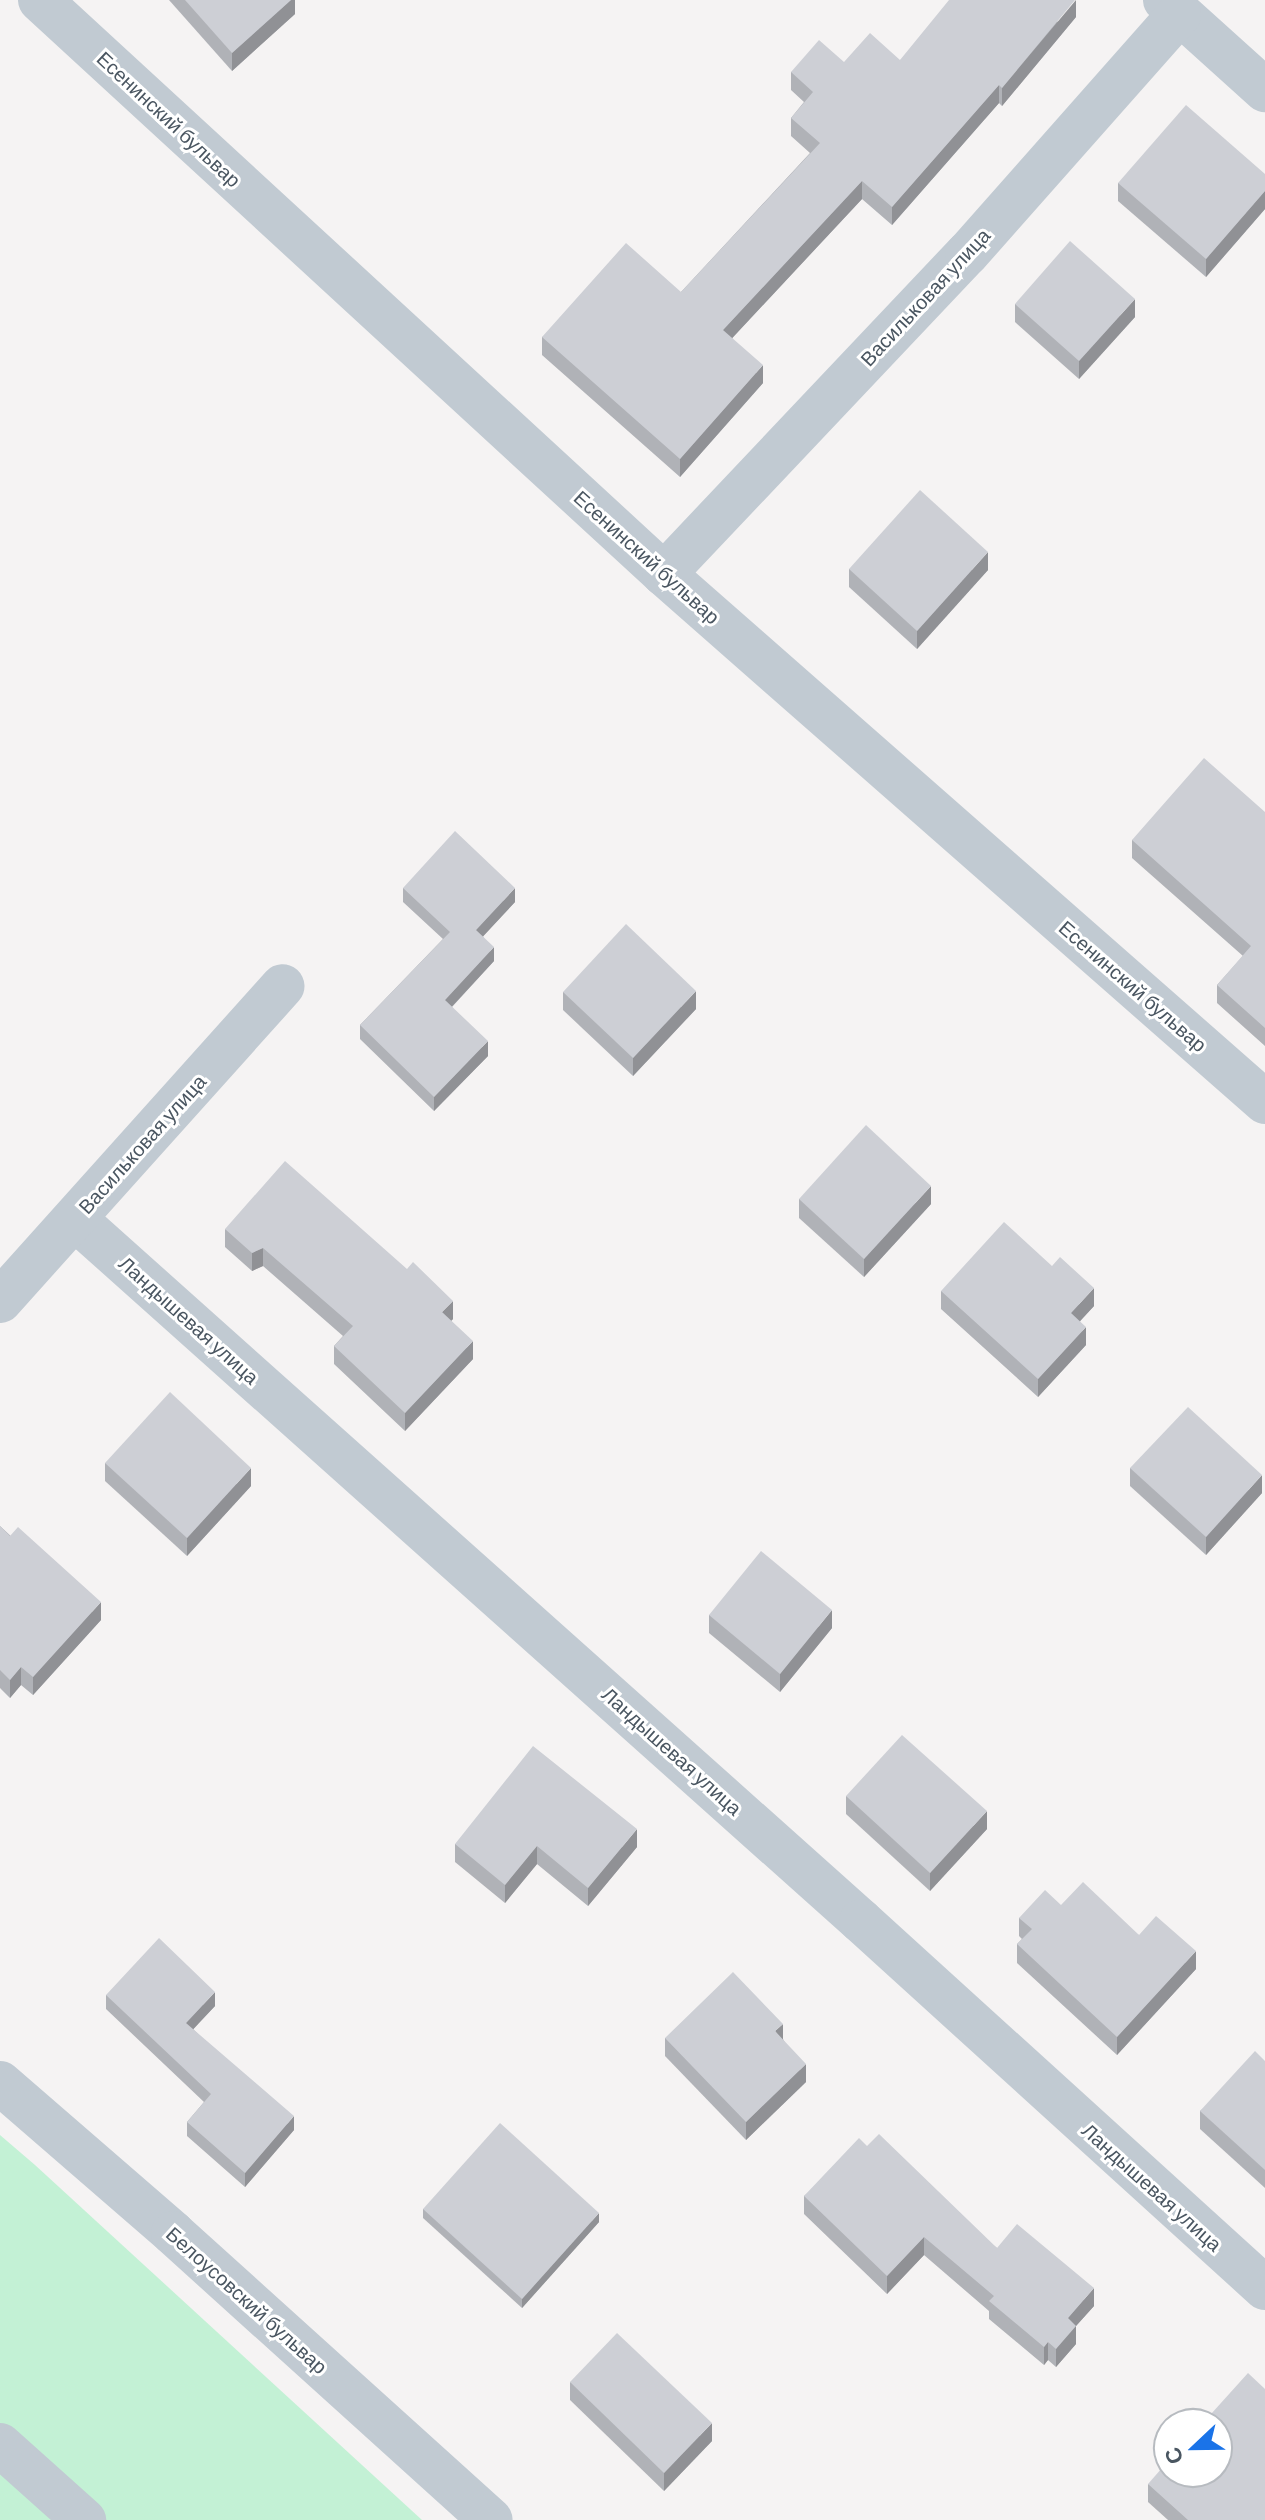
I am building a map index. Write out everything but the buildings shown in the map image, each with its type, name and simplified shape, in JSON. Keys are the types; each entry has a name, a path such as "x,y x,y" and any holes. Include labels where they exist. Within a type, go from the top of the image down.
{"street":[{"name":"Есенинский бульвар","path":"40,0 664,574 1265,1102"},
{"name":"Васильковая улица","path":"664,574 967,254 1172,7"},
{"path":"1172,7 1265,90"},
{"name":"Васильковая улица","path":"0,1301 283,986"},
{"name":"Ландышевая улица","path":"75,1219 838,1899 1265,2288"},
{"name":"Белоусовский бульвар","path":"0,2083 173,2233 491,2520"},
{"path":"0,2445 84,2520"}],"green space":[{"path":"0,2135 35,2165 422,2520 0,2520"}]}
